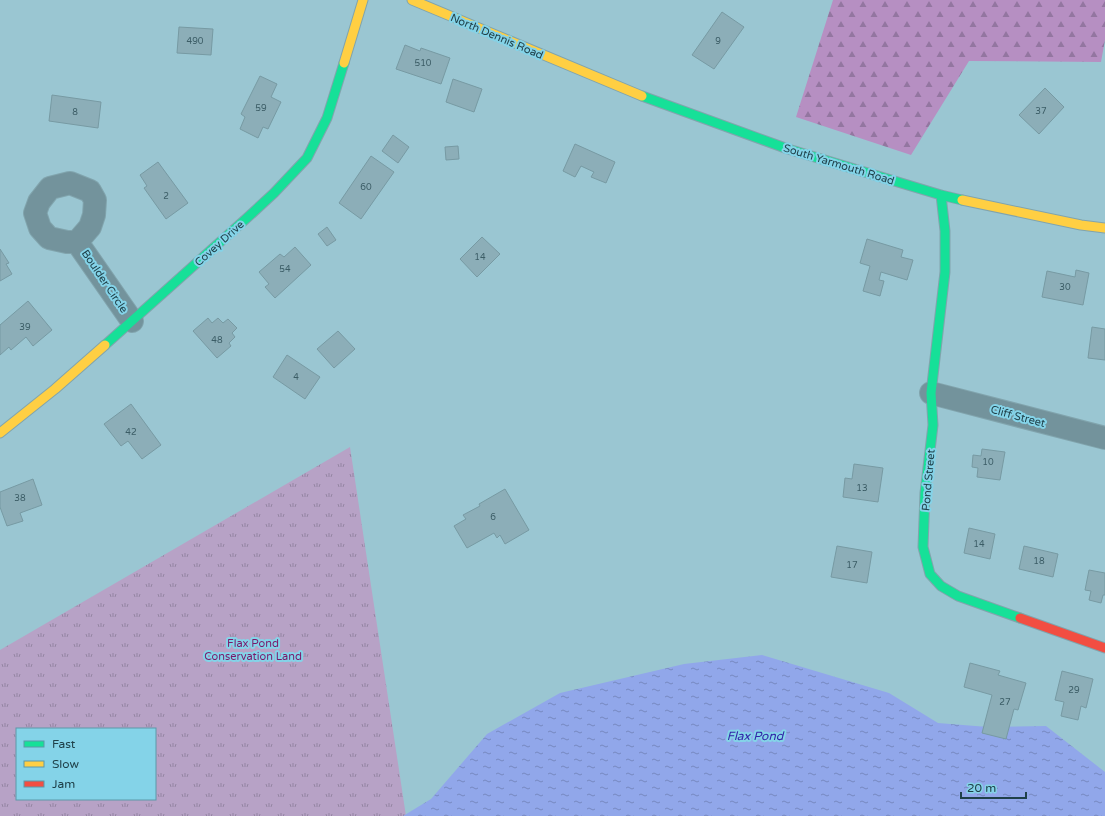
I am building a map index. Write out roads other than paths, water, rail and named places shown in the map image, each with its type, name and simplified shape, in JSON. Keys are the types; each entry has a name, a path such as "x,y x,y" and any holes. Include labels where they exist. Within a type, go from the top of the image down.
{"street":[{"name":"Covey Drive","path":"0,433 55,389 132,321 274,193 307,158 327,118 363,0"},
{"name":"North Dennis Road","path":"412,0 582,72"},
{"name":"South Yarmouth Road","path":"582,72 646,98 788,149 941,195 1080,225 1105,228"},
{"name":"Pond Street","path":"941,195 945,231 945,272 931,393 933,425 925,493 923,547 930,574 941,586 958,596 1105,648"},
{"name":"Boulder Circle","path":"77,242 132,321"},
{"name":"Cliff Street","path":"931,393 1105,438"}],"water":[{"name":"Flax Pond","path":"762,655 889,693 938,723 988,727 1046,726 1105,772 1105,816 403,816 431,799 487,734 560,693 684,664"}],"park label":[{"name":"Flax Pond Conservation Land","path":"253,649"}]}
